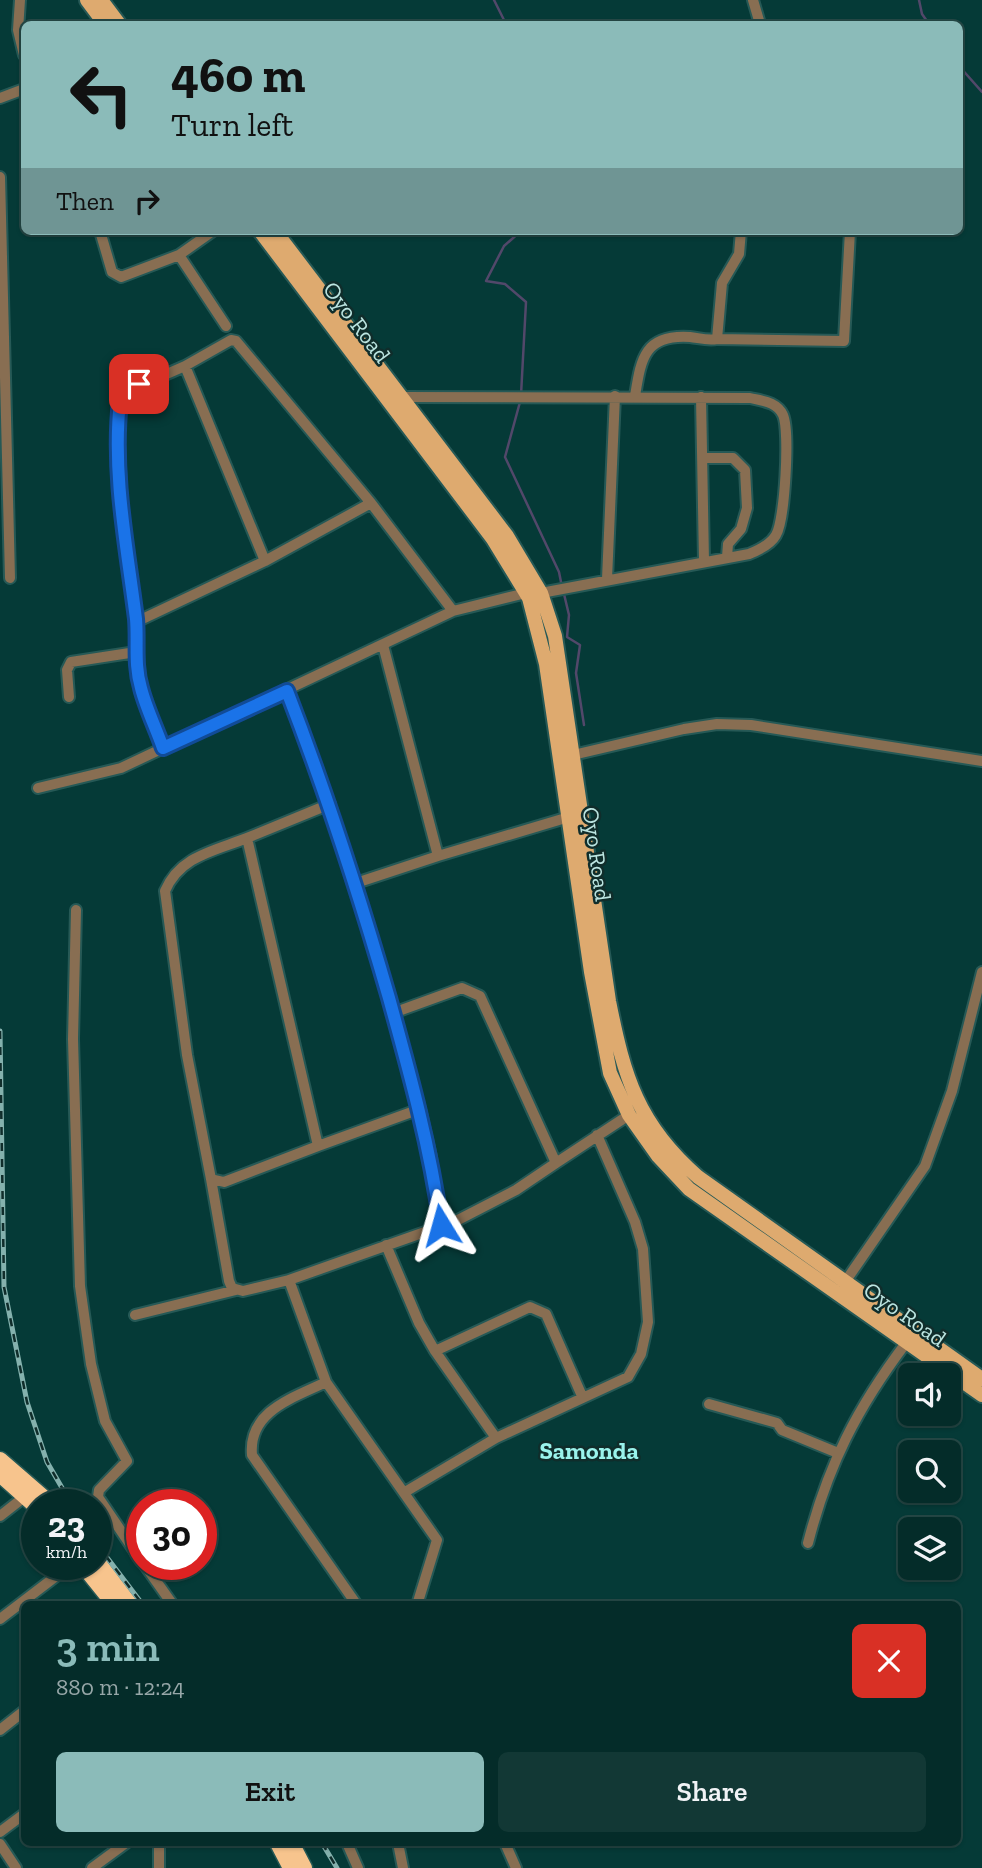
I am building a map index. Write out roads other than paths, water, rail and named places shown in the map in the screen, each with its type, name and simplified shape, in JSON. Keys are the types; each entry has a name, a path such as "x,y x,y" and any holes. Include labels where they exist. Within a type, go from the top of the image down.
{"highway":[{"path":"0,1460 27,1489"},
{"path":"0,1474 24,1489"},
{"path":"94,1580 111,1601"},
{"path":"111,1580 127,1601"},
{"path":"280,1846 291,1868"},
{"path":"293,1846 304,1868"}],"main road":[{"path":"87,0 103,21"},
{"path":"101,0 117,21"},
{"name":"Oyo Road","path":"263,235 534,593 591,972 607,1060 629,1115 658,1156 690,1189 982,1395"},
{"name":"Oyo Road","path":"278,235 507,536 555,636 609,1001 620,1055 640,1110 666,1147 698,1177 982,1379"}],"street":[{"path":"19,0 18,30 21,42"},
{"path":"753,0 759,21"},
{"path":"0,98 21,90"},
{"path":"0,177 10,578"},
{"path":"101,235 110,268 117,276 179,255 207,235"},
{"path":"717,339 722,283 738,254 740,235"},
{"path":"635,397 642,359 650,346 671,338 844,341 850,235"},
{"path":"179,255 226,326"},
{"path":"163,748 140,687 135,652 136,622 122,516 120,401 139,384 185,366 231,340 236,341 371,503 453,611"},
{"path":"185,366 265,561"},
{"path":"607,579 615,396"},
{"path":"38,788 121,768 453,611 534,593 727,558 758,550 775,538 784,502 786,430 782,414 771,403 701,397 401,397"},
{"path":"701,397 704,561"},
{"path":"703,458 733,458 745,470 748,480 745,521 728,544 727,558"},
{"path":"136,622 265,561 371,503"},
{"path":"383,645 438,856"},
{"path":"69,697 67,670 71,662 135,652"},
{"path":"287,691 330,804 356,883 420,1108 431,1157 441,1225"},
{"path":"573,755 717,724 751,725 982,761"},
{"path":"236,1290 229,1281 187,1055 165,891 175,871 184,864 330,804"},
{"path":"356,883 569,817"},
{"path":"247,838 318,1146"},
{"path":"76,910 74,1039 80,1286 91,1364 106,1421 127,1461 99,1490 98,1497 126,1538"},
{"path":"845,1282 925,1166 952,1091 982,972"},
{"path":"393,1013 462,988 480,996 556,1163"},
{"path":"211,1179 224,1182 420,1108"},
{"path":"135,1315 289,1279 471,1214 629,1115"},
{"path":"405,1492 496,1438 628,1377 641,1353 648,1322 643,1249 635,1222 597,1135"},
{"path":"386,1245 419,1323 496,1438"},
{"path":"289,1279 326,1382 437,1540 418,1601"},
{"path":"435,1350 481,1327 530,1307 535,1308 546,1314 582,1396"},
{"path":"808,1543 822,1490 838,1453 871,1389 906,1343"},
{"path":"326,1382 279,1405 265,1415 250,1441 252,1455 354,1601"},
{"path":"709,1404 777,1423 782,1430 838,1453"},
{"path":"0,1516 21,1500"},
{"path":"24,1601 51,1580"},
{"path":"155,1580 170,1601"},
{"path":"0,1619 21,1603"},
{"path":"0,1730 21,1713"},
{"path":"0,1832 21,1816"},
{"path":"0,1844 16,1868"},
{"path":"92,1868 122,1846"},
{"path":"159,1846 159,1868"},
{"path":"348,1846 358,1868"},
{"path":"398,1846 402,1868"},
{"path":"506,1846 516,1868"}],"waterway":[{"path":"494,0 504,21"},
{"path":"919,0 922,14 927,21"},
{"path":"963,71 982,92"},
{"path":"516,235 504,246 486,281 505,284 526,302 521,395"},
{"path":"520,402 505,457 559,572 562,587"},
{"path":"564,594 569,615 567,637 580,645 576,673 584,725"}],"railway":[{"path":"0,1031 4,1287 27,1402 47,1462 63,1489"},
{"path":"112,1564 140,1601"},
{"path":"324,1846 337,1868"}],"district":[{"name":"Samonda","path":"589,1450"}]}
